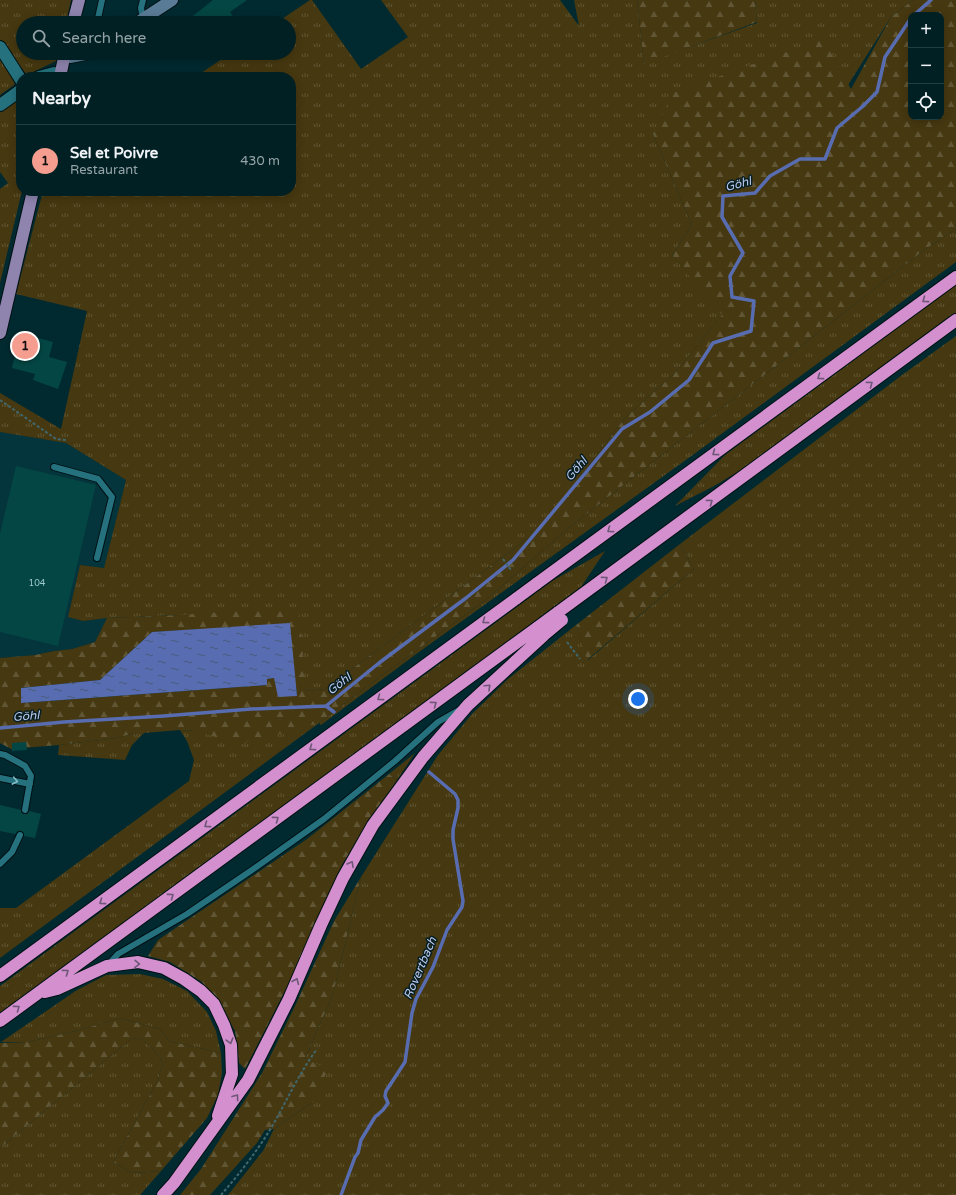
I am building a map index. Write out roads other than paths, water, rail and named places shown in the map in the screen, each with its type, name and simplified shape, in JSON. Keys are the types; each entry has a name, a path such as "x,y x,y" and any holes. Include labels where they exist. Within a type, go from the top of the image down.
{"highway":[{"path":"0,976 956,277"},
{"path":"0,1021 391,735 541,631 559,617 573,602 956,320"},
{"path":"163,1195 174,1183 248,1080 289,999 320,925 342,878 373,825 411,772 468,705 541,631"},
{"path":"34,996 57,989 107,966 138,962 164,968 184,979 201,991 214,1004 232,1045 232,1074 214,1128"}],"main road":[{"path":"75,16 79,0"},
{"path":"61,72 64,60"},
{"path":"0,333 32,196"}],"street":[{"path":"148,16 172,0"},
{"path":"0,47 16,72"},
{"path":"0,104 16,93"}],"lane":[{"path":"99,16 102,0"},
{"path":"140,16 143,0"},
{"path":"54,467 98,478 112,497 96,558"},
{"path":"107,966 118,954 186,914 324,819 395,761 438,722 468,705"},
{"path":"0,754 5,755 25,766 31,776 25,810"},
{"path":"0,778 30,784"},
{"path":"0,864 12,852 20,835"}],"water":[{"path":"290,623 297,696 278,697 274,678 267,679 267,685 21,703 21,688 100,680 152,632"}],"waterway":[{"name":"Göhl","path":"917,12 931,0"},
{"name":"Göhl","path":"0,728 251,709 326,706 379,663 466,598 513,560 622,429 650,412 689,380 713,343 751,331 754,301 732,297 730,276 743,253 722,217 723,196 755,193 770,176 800,159 825,159 837,128 877,92 885,57 908,22"},
{"name":"Rovertbach","path":"326,706 334,712"},
{"name":"Rovertbach","path":"341,1195 355,1157 358,1153 361,1140 375,1117 388,1103 385,1096 386,1091 405,1062 412,1013 416,999 433,967 447,930 462,907 463,901 453,839 458,800 455,794 429,772"}],"place":[{"name":"Sel et Poivre","path":"25,346"}]}
